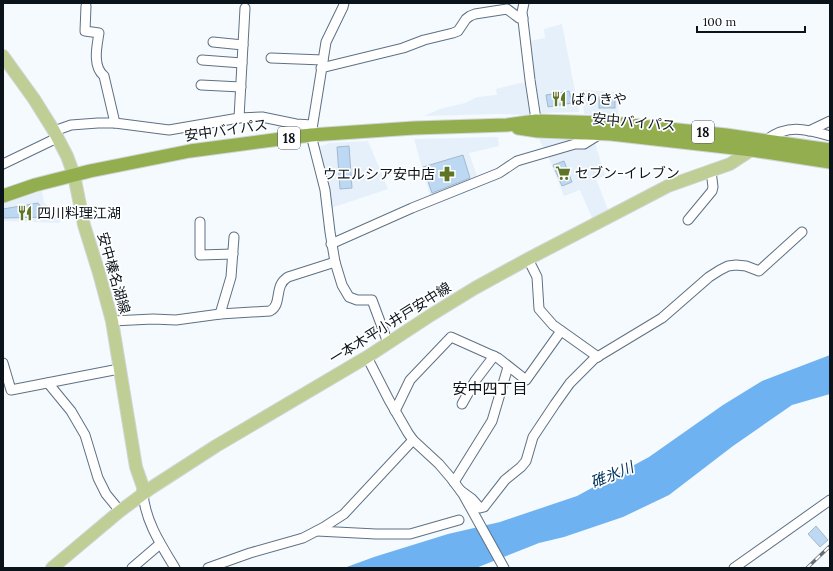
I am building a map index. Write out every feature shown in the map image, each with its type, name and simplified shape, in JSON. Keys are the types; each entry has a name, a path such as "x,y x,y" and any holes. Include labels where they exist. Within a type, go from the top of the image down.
{"highway":[{"name":"安中バイパス","path":"3,196 35,185 74,175 190,151 312,130 507,125 537,126 611,123 766,140 830,150"},
{"name":"安中バイパス","path":"537,126 752,150 830,162"}],"main road":[{"name":"安中榛名湖線","path":"3,56 56,134 74,175 84,225 112,321 136,467 143,487 143,493"},
{"name":"一本木平小井戸安中線","path":"52,568 143,493 216,446 366,357 469,292 528,259 668,186 730,164 766,140"}],"street":[{"path":"344,3 326,42 312,130 326,190 331,244 342,285 349,297 357,300 372,300 388,343"},
{"path":"524,3 522,12 537,126"},
{"path":"86,6 85,31 99,33 96,56 101,73 104,76 115,123"},
{"path":"239,118 245,8"},
{"path":"271,58 322,64 403,48 424,40 453,33 458,31 466,19 475,14 507,9 519,18 523,18"},
{"path":"212,42 243,45"},
{"path":"202,60 242,63"},
{"path":"201,85 241,87"},
{"path":"3,164 71,125 115,123 169,130 239,118 262,117 296,124 312,130"},
{"path":"809,131 830,121"},
{"path":"766,140 775,133 795,129 830,136"},
{"path":"331,244 412,208 499,174 518,161 575,144 584,144 601,134"},
{"path":"688,220 712,191 711,171"},
{"path":"200,222 200,255 233,254"},
{"path":"461,491 472,499 480,508 484,507 505,480 526,461 533,438 566,388 584,368 598,357 662,318 709,277 720,270 728,266 736,265 746,266 760,271 802,232"},
{"path":"220,314 231,277 234,237"},
{"path":"528,259 537,277 539,309 560,331 598,357"},
{"path":"112,321 153,319 176,320 220,314 270,311 275,306 281,283 284,279 288,276 335,262"},
{"path":"395,411 410,380 451,337 494,356 526,380 560,331"},
{"path":"462,404 475,381 494,356"},
{"path":"366,357 395,411 413,440 439,464 461,491 504,568"},
{"path":"3,363 11,390 119,369"},
{"path":"454,482 492,421 508,367"},
{"path":"48,383 71,411 85,435 98,478 106,494 120,511"},
{"path":"208,568 250,553 303,538 317,531 344,514 413,440"},
{"path":"143,493 149,521 160,544 175,568"},
{"path":"734,568 830,500"},
{"path":"317,531 410,534 459,520"},
{"path":"132,568 160,544"}],"shaded area":[{"path":"562,24 579,112 538,113 529,41 545,38 544,29"},
{"path":"525,82 530,113 526,115 499,114 424,116 440,109 465,103 477,97 497,95 496,89"},
{"path":"582,90 619,92 618,116 584,114"},
{"path":"498,137 499,146 469,153 478,179 430,196 414,139"},
{"path":"539,139 594,140 605,176 596,179 608,210 592,218 580,190 564,196 548,156"},
{"path":"368,141 388,189 328,209 317,148 329,143"},
{"path":"42,191 44,203 63,215 59,223 3,221 3,202"}],"water":[{"path":"830,355 830,394 792,405 733,446 669,495 623,517 564,537 539,543 476,568 344,568 448,534 500,522 577,496 649,457 723,405 762,381"}],"building":[{"name":"ばりきや","path":"569,91 572,103 548,107 546,95"},
{"path":"599,97 615,97 615,108 599,108"},
{"path":"349,146 352,188 340,189 337,147"},
{"name":"ウエルシア安中店","path":"463,155 470,178 432,193 423,167"},
{"name":"セブン-イレブン","path":"564,161 572,182 562,186 553,165"},
{"name":"四川料理江湖","path":"38,203 49,217 3,218 3,209"},
{"path":"816,526 828,540 820,547 808,534"}],"railway":[{"path":"807,568 830,546"}],"place":[{"name":"ばりきや","path":"559,99"},
{"name":"セブン-イレブン","path":"563,173"},
{"name":"ウエルシア安中店","path":"447,174"},
{"name":"四川料理江湖","path":"25,213"}],"district":[{"name":"安中四丁目","path":"490,389"}],"water label":[{"name":"碓氷川","path":"612,475"}]}
